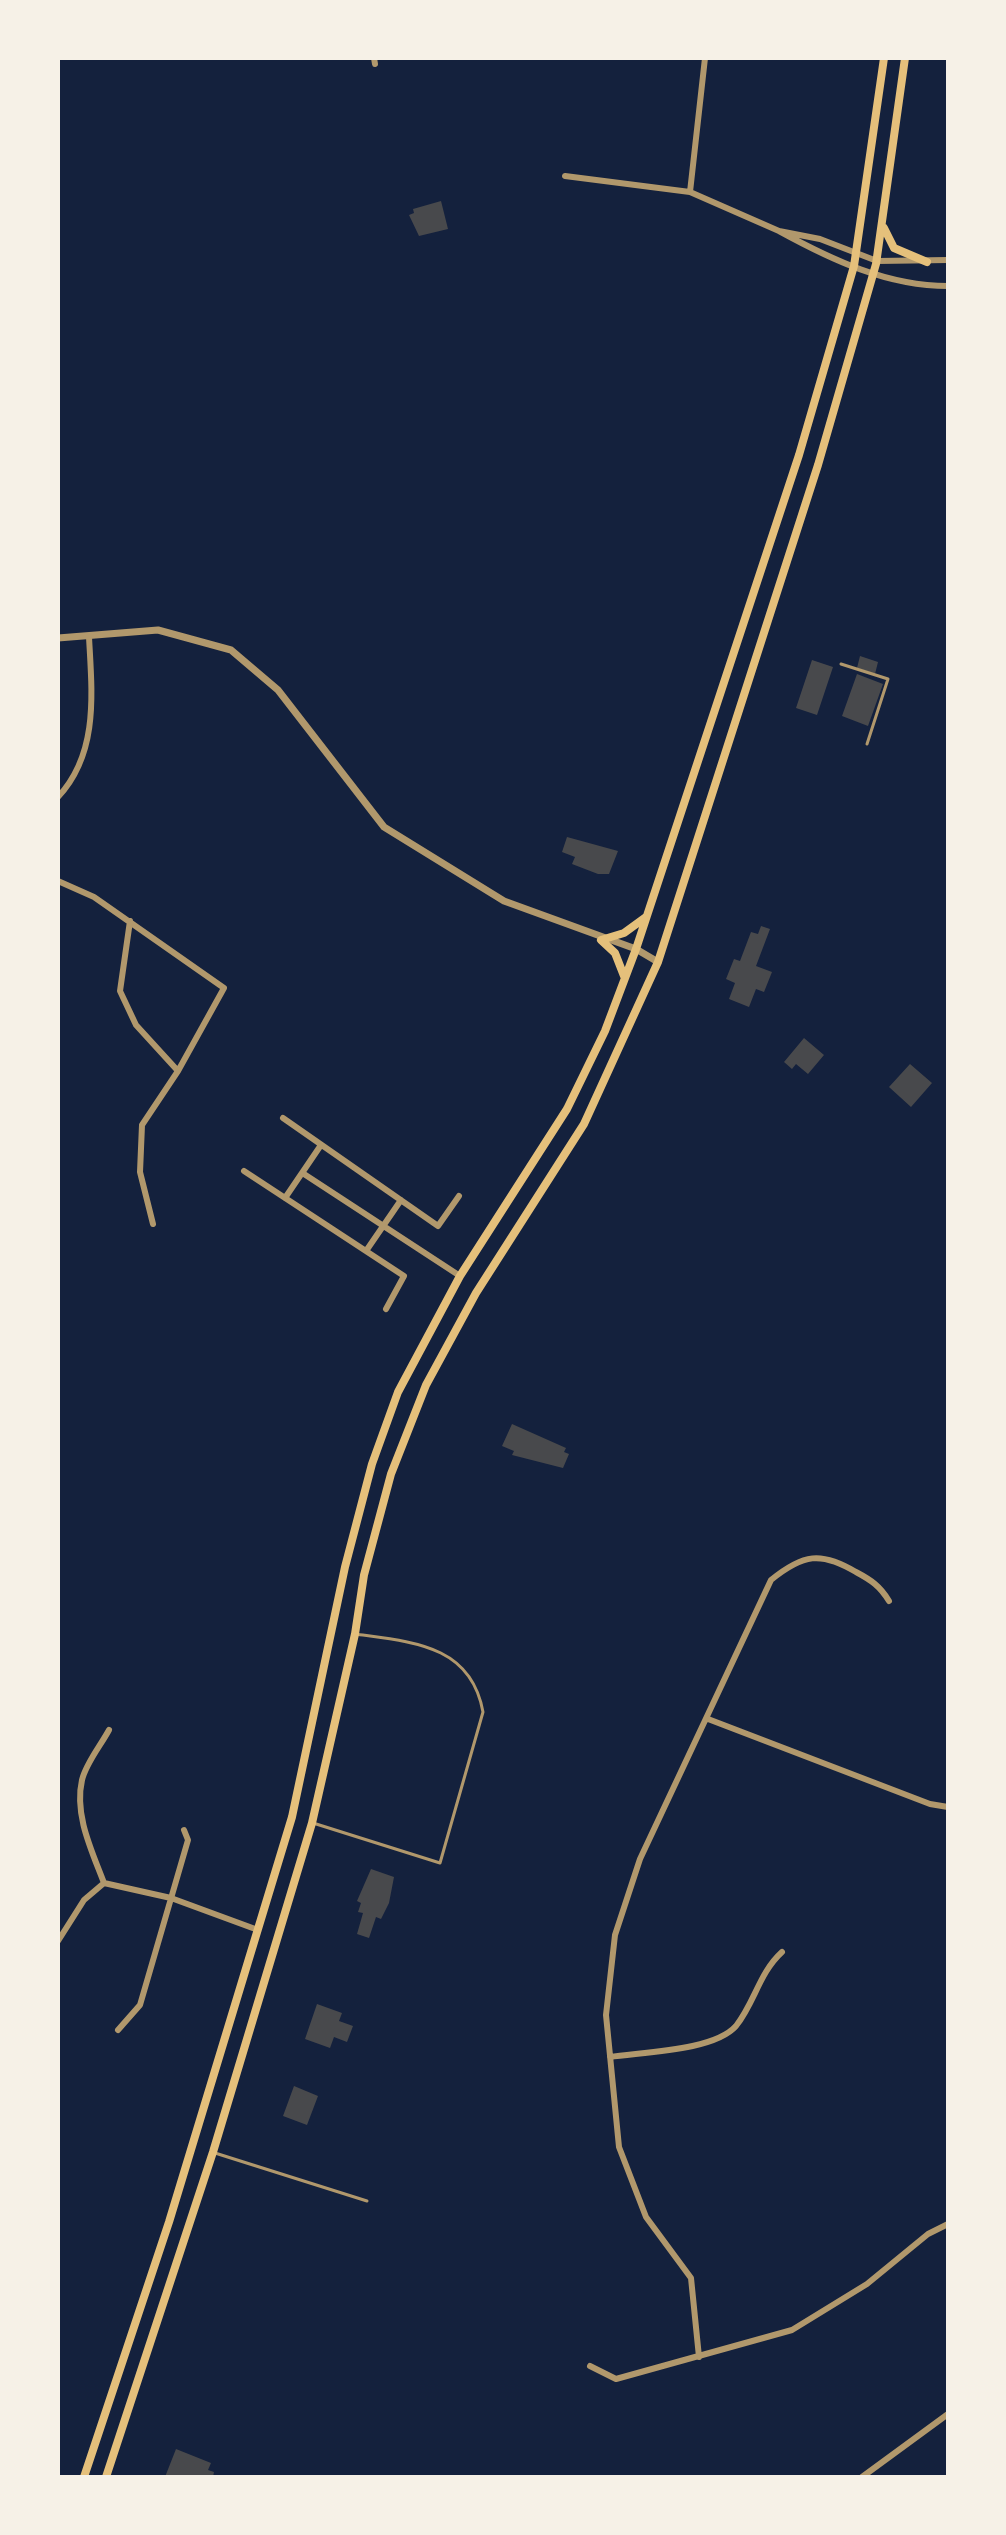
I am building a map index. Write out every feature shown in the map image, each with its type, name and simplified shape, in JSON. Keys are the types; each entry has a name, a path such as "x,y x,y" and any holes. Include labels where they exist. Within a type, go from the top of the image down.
{"main road":[{"path":"84,2477 169,2222 292,1817 345,1567 372,1464 398,1392 460,1276 567,1109 605,1031 647,917 799,455 854,266 884,58"},
{"path":"106,2477 213,2152 312,1823 355,1634 364,1575 391,1474 418,1401 476,1293 584,1124 658,962 818,465 874,273 905,58"},
{"path":"882,222 894,248 908,257 927,262"},
{"path":"750,605 770,611"},
{"path":"601,940 624,933 647,917"},
{"path":"601,940 615,953 624,980"}],"street":[{"path":"690,192 705,58"},
{"path":"565,176 690,192 779,231 819,253 854,266 924,286 948,286"},
{"path":"779,231 820,239 877,261 948,260"},
{"path":"58,645 58,638 158,630 231,650 278,690 384,827 504,901 601,940 636,949 658,962"},
{"path":"58,797 77,773 88,743 93,695 89,637"},
{"path":"58,881 94,897 224,988 178,1071 142,1125 140,1172 153,1224"},
{"path":"130,921 120,991 136,1025 178,1071"},
{"path":"283,1118 438,1226 459,1196"},
{"path":"285,1198 321,1145"},
{"path":"244,1171 404,1276 386,1309"},
{"path":"304,1174 460,1276"},
{"path":"366,1251 401,1200"},
{"path":"699,2357 691,2278 646,2217 619,2147 606,2015 615,1935 640,1859 771,1580 794,1561 830,1557 879,1585 889,1601"},
{"path":"708,1719 930,1804 948,1807"},
{"path":"104,1883 85,1832 80,1804 82,1778 109,1730"},
{"path":"118,2030 140,2005 188,1840 184,1830"},
{"path":"104,1883 171,1898 258,1930"},
{"path":"58,1941 84,1900 104,1883"},
{"path":"610,2057 710,2043 735,2027 768,1965 782,1952"},
{"path":"590,2366 616,2379 792,2330 867,2284 928,2234 948,2224"},
{"path":"862,2477 948,2414"}],"lane":[{"path":"841,664 888,679 867,744"},
{"path":"312,1823 440,1863 483,1712 480,1692 470,1672 456,1660 427,1648 355,1634"},
{"path":"213,2152 367,2201"}],"building":[{"path":"441,201 448,229 419,236 409,215 414,213 413,209"},
{"path":"860,656 878,662 875,674 857,668"},
{"path":"812,660 833,667 817,715 796,708"},
{"path":"857,674 883,684 868,726 842,716"},
{"path":"567,837 618,851 609,874 598,874 572,864 575,857 562,852"},
{"path":"761,926 770,929 756,966 772,972 764,992 756,989 749,1007 729,999 735,983 726,979 734,959 740,961 751,932 758,934"},
{"path":"804,1038 824,1055 808,1074 796,1064 792,1069 784,1062"},
{"path":"910,1064 932,1083 911,1107 889,1087"},
{"path":"512,1424 566,1448 564,1452 569,1454 563,1468 512,1455 514,1451 502,1446"},
{"path":"371,1869 394,1877 389,1903 381,1919 376,1917 369,1938 357,1934 363,1913 358,1912 361,1903 357,1901"},
{"path":"317,2004 342,2013 339,2021 353,2026 347,2042 334,2037 330,2048 305,2039"},
{"path":"294,2086 318,2096 307,2125 283,2116"},
{"path":"176,2449 211,2463 208,2470 214,2472 213,2477 165,2477"}]}
